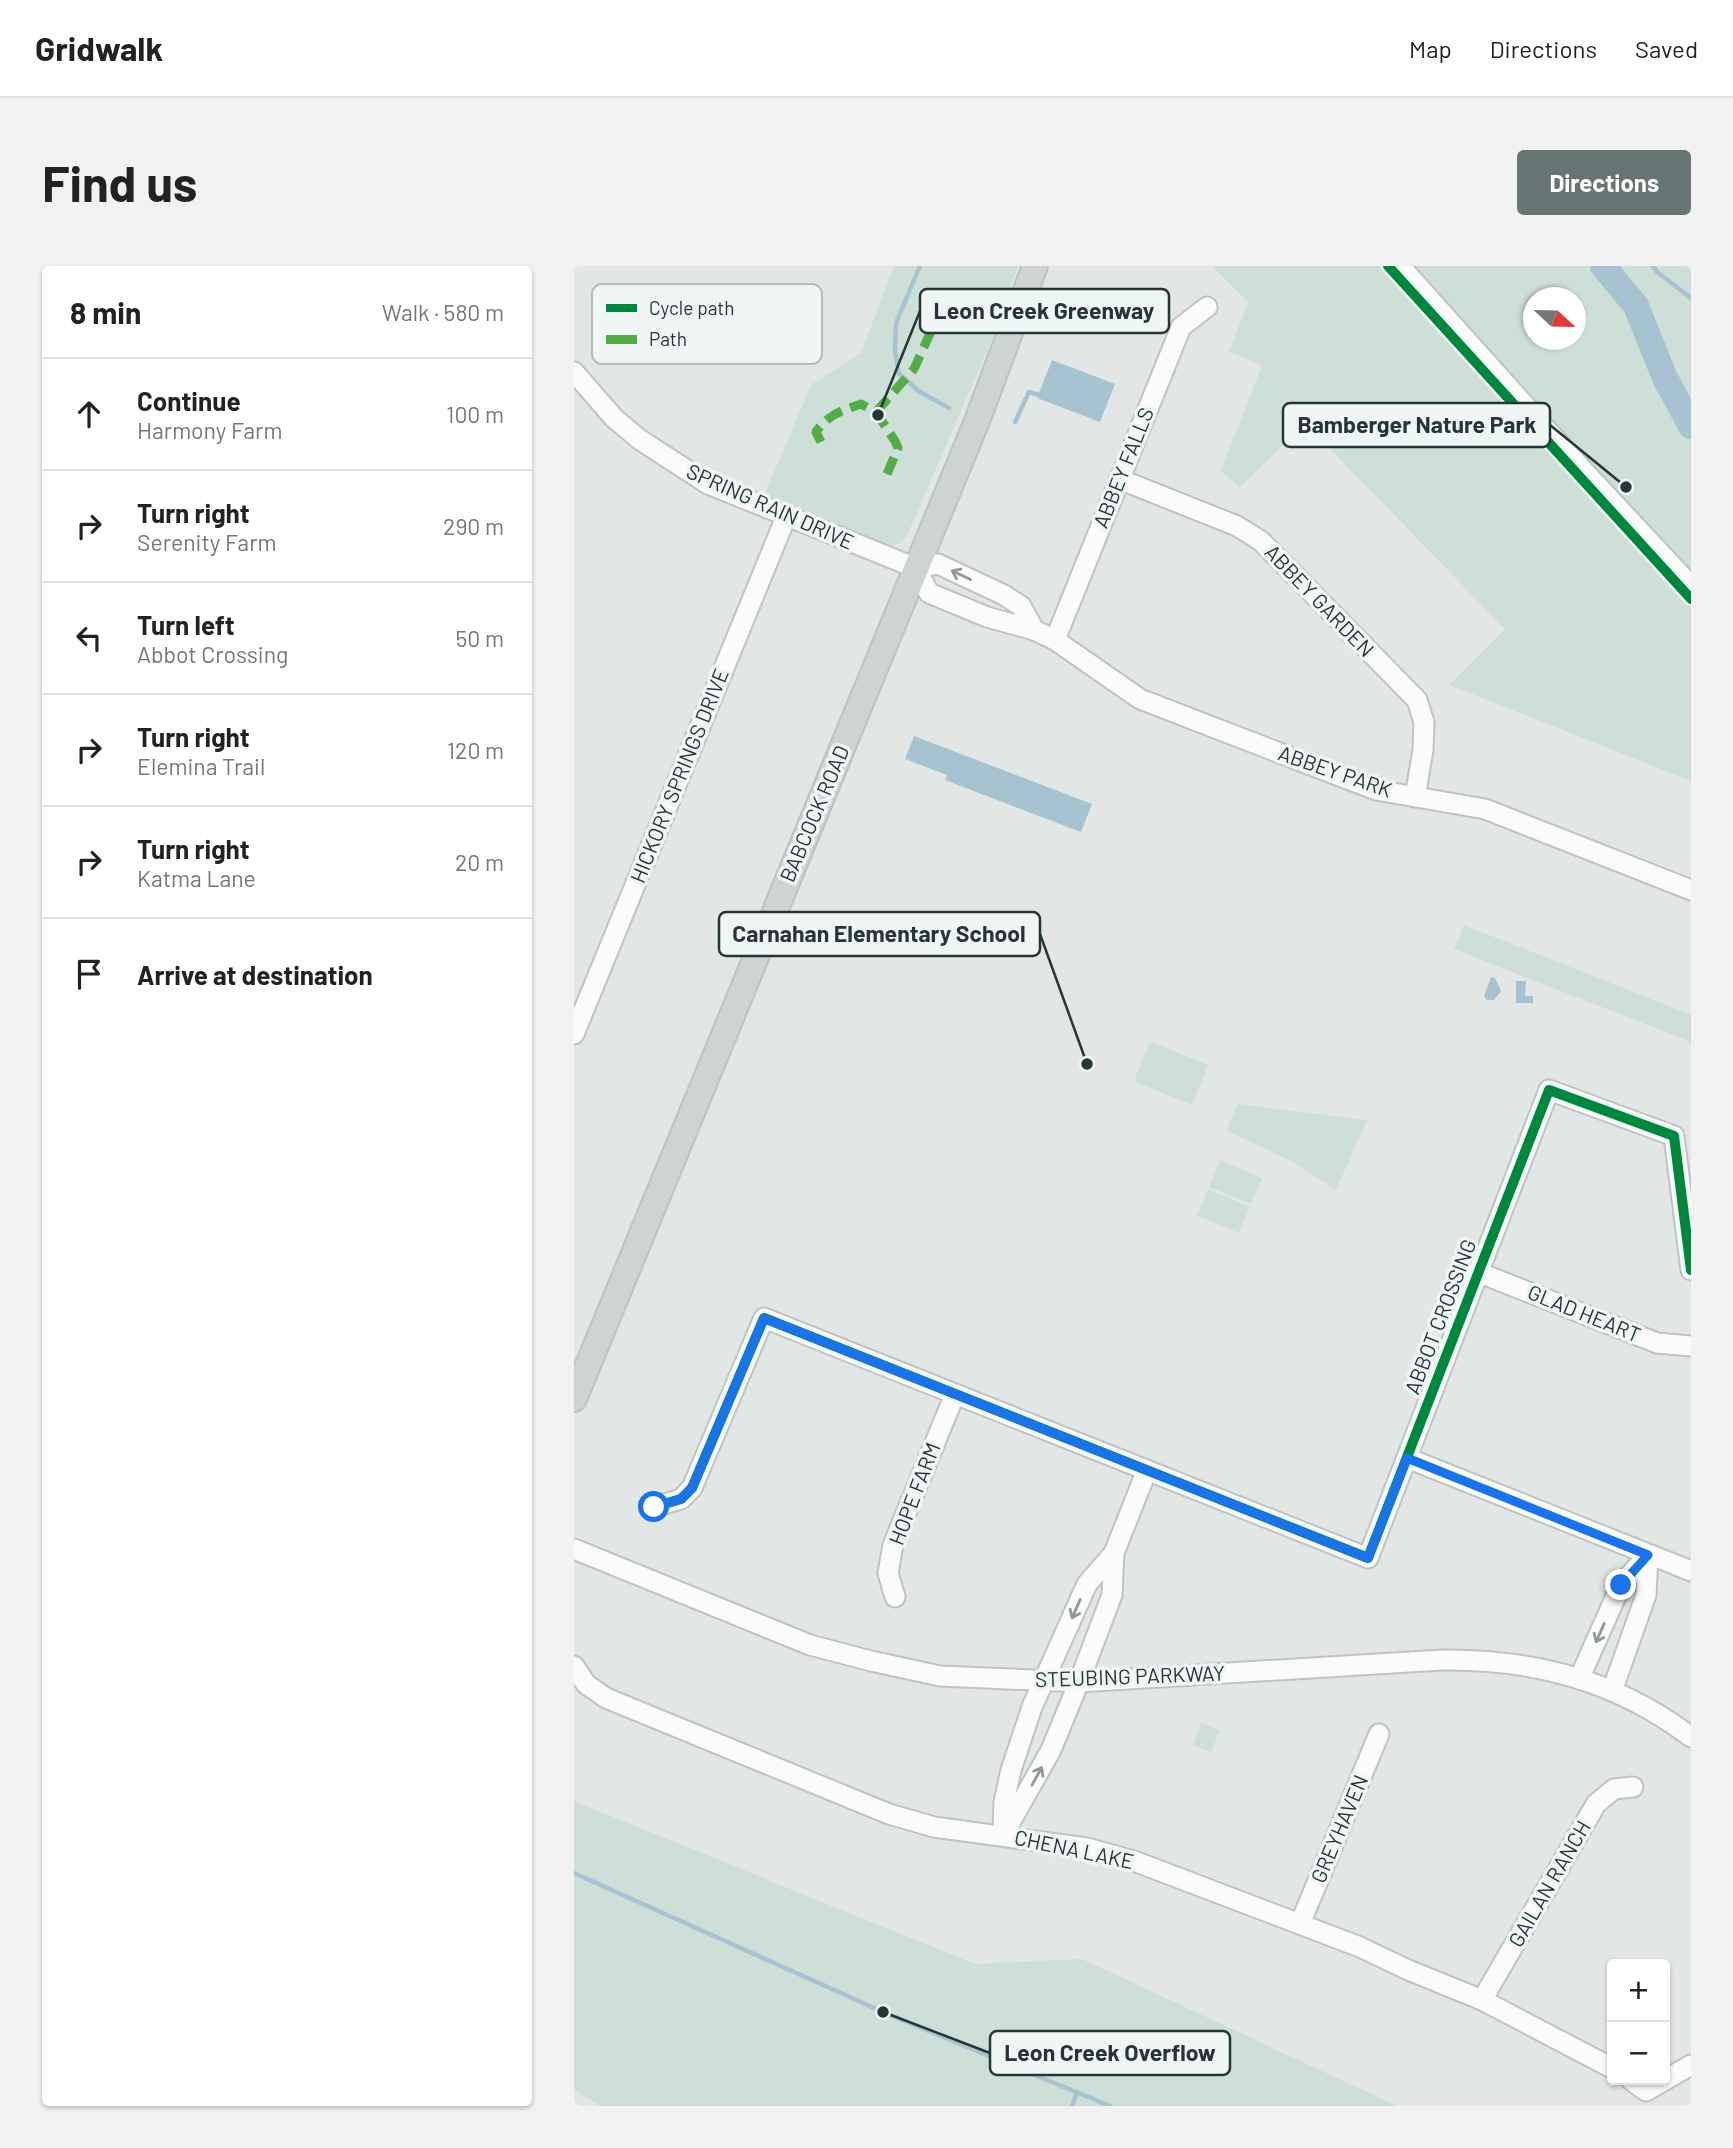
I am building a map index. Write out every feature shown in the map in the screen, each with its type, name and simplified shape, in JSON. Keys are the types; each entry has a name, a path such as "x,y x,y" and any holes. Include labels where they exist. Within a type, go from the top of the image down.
{"main road":[{"name":"BABCOCK ROAD","path":"574,1399 977,421 1035,266"}],"street":[{"path":"1400,266 1691,586"},
{"name":"ABBEY FALLS","path":"1055,640 1181,327 1207,307"},
{"name":"SPRING RAIN DRIVE","path":"574,372 614,418 673,463 708,484 916,568"},
{"name":"ABBEY GARDEN","path":"1119,479 1237,526 1261,541 1417,700 1424,722 1423,750 1415,797"},
{"name":"HICKORY SPRINGS DRIVE","path":"574,1034 786,517"},
{"name":"ABBEY PARK","path":"1034,630 1021,606 1004,595 938,564 916,568 929,593 987,617 1034,630 1055,640 1140,699 1376,790 1485,809 1691,890"},
{"name":"ABBOT CROSSING","path":"1147,1470 1254,1522 1368,1558 1549,1090 1674,1136 1691,1270"},
{"name":"GLAD HEART","path":"1480,1273 1657,1343 1691,1346"},
{"path":"654,1507 681,1499 692,1488 764,1318 1147,1470 1114,1553 1112,1595 1079,1682 1051,1750 1003,1835"},
{"name":"HOPE FARM","path":"895,1597 888,1573 893,1545 955,1394"},
{"path":"1407,1458 1691,1571"},
{"name":"STEUBING PARKWAY","path":"574,1549 810,1645 940,1676 1079,1682 1482,1660 1557,1671 1612,1691 1670,1721 1691,1737"},
{"path":"1003,1835 1004,1802 1011,1770 1043,1682 1087,1584 1114,1553"},
{"path":"1579,1679 1621,1585 1648,1555"},
{"path":"1612,1691 1646,1595 1648,1555"},
{"name":"CHENA LAKE","path":"574,1666 586,1684 606,1698 889,1814 934,1827 1087,1848 1134,1861 1360,1947 1482,2000 1607,2065"},
{"name":"GREYHAVEN","path":"1300,1924 1379,1734"},
{"name":"GAILAN RANCH","path":"1482,2000 1596,1804 1615,1790 1633,1787"},
{"path":"1670,2073 1691,2065"}],"shaded area":[{"path":"894,266 1018,266 996,330 906,538 898,544 886,546 764,496 811,385 861,353"},
{"path":"1212,266 1691,266 1691,781 1449,685 1505,629 1305,423 1240,487 1221,471 1262,365 1229,352 1248,302"},
{"path":"1464,925 1691,1015 1691,1042 1454,949"},
{"path":"1150,1041 1208,1065 1192,1105 1134,1081"},
{"path":"1238,1104 1367,1120 1336,1190 1290,1160 1226,1131"},
{"path":"1220,1160 1262,1178 1251,1204 1209,1187"},
{"path":"1208,1189 1250,1207 1239,1233 1197,1216"},
{"path":"1201,1723 1220,1730 1211,1752 1193,1745"},
{"path":"574,1801 975,1964 1082,1959 1397,2106 600,2106 574,2089"}],"water":[{"path":"1052,360 1115,384 1100,422 1037,398"},
{"path":"914,736 1092,804 1081,832 945,780 947,775 905,759"},
{"path":"1491,977 1495,978 1501,991 1494,1000 1487,1000 1484,996"},
{"path":"1516,981 1526,981 1525,996 1533,996 1533,1003 1516,1003"}],"waterway":[{"path":"920,266 896,323 895,351 899,374 920,392 949,408"},
{"path":"1603,266 1636,306 1665,378 1691,426"},
{"path":"1653,266 1691,298"},
{"path":"1015,422 1029,392 1039,395"},
{"path":"574,1873 883,2012 1110,2106"},
{"path":"1072,2106 1077,2092"}],"marked path":[{"path":"876,412 914,369 946,298"},
{"path":"821,442 816,432 825,421 861,404 876,412 898,448 887,474"}],"cycle path":[{"path":"1388,266 1691,599"},
{"path":"654,1507 681,1499 692,1488 764,1318 1368,1558 1549,1090 1674,1136 1691,1270"}],"place":[{"name":"Leon Creek Greenway","path":"878,415"},
{"name":"Bamberger Nature Park","path":"1626,487"},
{"name":"Carnahan Elementary School","path":"1087,1064"},
{"name":"Leon Creek Overflow","path":"883,2012"}],"route":[{"path":"654,1507 681,1499 692,1488 764,1318 1368,1558 1407,1458 1648,1555 1621,1585"}]}
